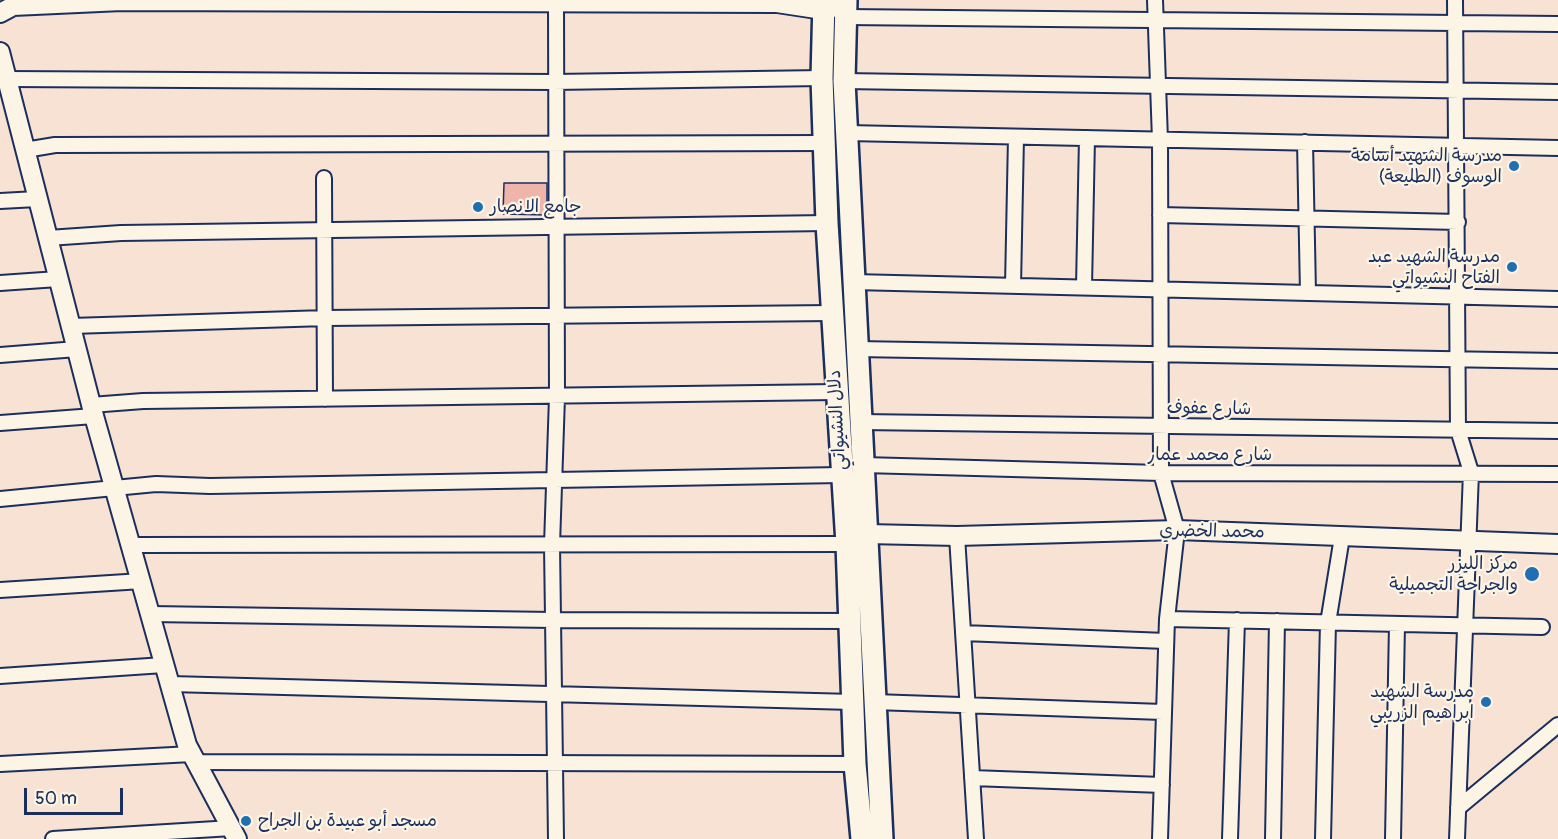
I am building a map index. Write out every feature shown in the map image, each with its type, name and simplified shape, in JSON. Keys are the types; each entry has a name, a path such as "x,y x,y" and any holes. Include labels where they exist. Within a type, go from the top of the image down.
{"main road":[{"name":"دلال النشيواتي","path":"824,5 822,78 827,223 841,475 854,538 874,702 882,839"},
{"name":"دلال النشيواتي","path":"846,7 844,81 863,465 854,538 849,621 855,764 861,839"}],"street":[{"path":"1155,0 1160,140 1161,473 1177,530 1167,619 1160,839"},
{"path":"1455,0 1458,145 1458,430 1471,472 1457,839"},
{"path":"0,13 14,6 122,1 777,3 1156,21 1558,24"},
{"path":"556,2 554,145 557,225 557,397 552,545 556,839"},
{"path":"0,52 9,121 25,150 93,411 133,545 164,666 194,758 234,833 53,839"},
{"path":"5,86 822,78"},
{"path":"844,81 1558,92"},
{"path":"847,133 1558,148"},
{"path":"1013,285 1016,137"},
{"path":"1084,287 1087,138"},
{"path":"1305,142 1308,293"},
{"path":"25,150 55,145 825,143"},
{"path":"324,178 325,399"},
{"path":"0,201 38,198"},
{"path":"1160,215 1458,222"},
{"path":"48,238 121,232 827,223"},
{"path":"0,283 58,279"},
{"path":"853,282 1558,299"},
{"path":"71,326 326,318 832,313"},
{"path":"856,348 1558,361"},
{"path":"0,355 77,349"},
{"path":"0,423 93,411 143,401 837,392"},
{"name":"شارع عفوف","path":"860,423 1558,431"},
{"name":"شارع محمد عمار","path":"863,465 1161,473 1558,474"},
{"path":"0,499 156,484 210,486 841,475"},
{"name":"محمد الخضري","path":"854,538 1177,530 1558,544"},
{"path":"957,536 976,839"},
{"path":"1323,839 1328,623 1342,537"},
{"path":"133,545 552,545 854,538"},
{"path":"0,590 142,581"},
{"path":"150,614 553,620 849,621"},
{"path":"1167,619 1542,627"},
{"path":"1230,839 1237,620"},
{"path":"1273,839 1277,621"},
{"path":"1393,839 1397,624"},
{"path":"963,633 1166,641"},
{"path":"0,676 164,666"},
{"path":"170,684 853,702"},
{"path":"874,702 1163,712"},
{"path":"1458,808 1558,725"},
{"path":"0,764 194,758 554,764 855,764"},
{"path":"972,778 1162,785"}],"building":[{"path":"504,183 547,183 547,215 503,214"}],"place":[{"name":"مدرسة الشهيد أسامة الوسوف (الطليعة)","path":"1514,166"},
{"name":"جامع الانصار","path":"478,207"},
{"name":"مدرسة الشهيد عبد الفتاح النشيواتي","path":"1512,267"},
{"name":"مركز الليزر والجراحة التجميلية","path":"1532,574"},
{"name":"مدرسة الشهيد ابراهيم الزريبي","path":"1486,702"},
{"name":"مسجد أبو عبيدة بن الجراح","path":"246,821"}]}
